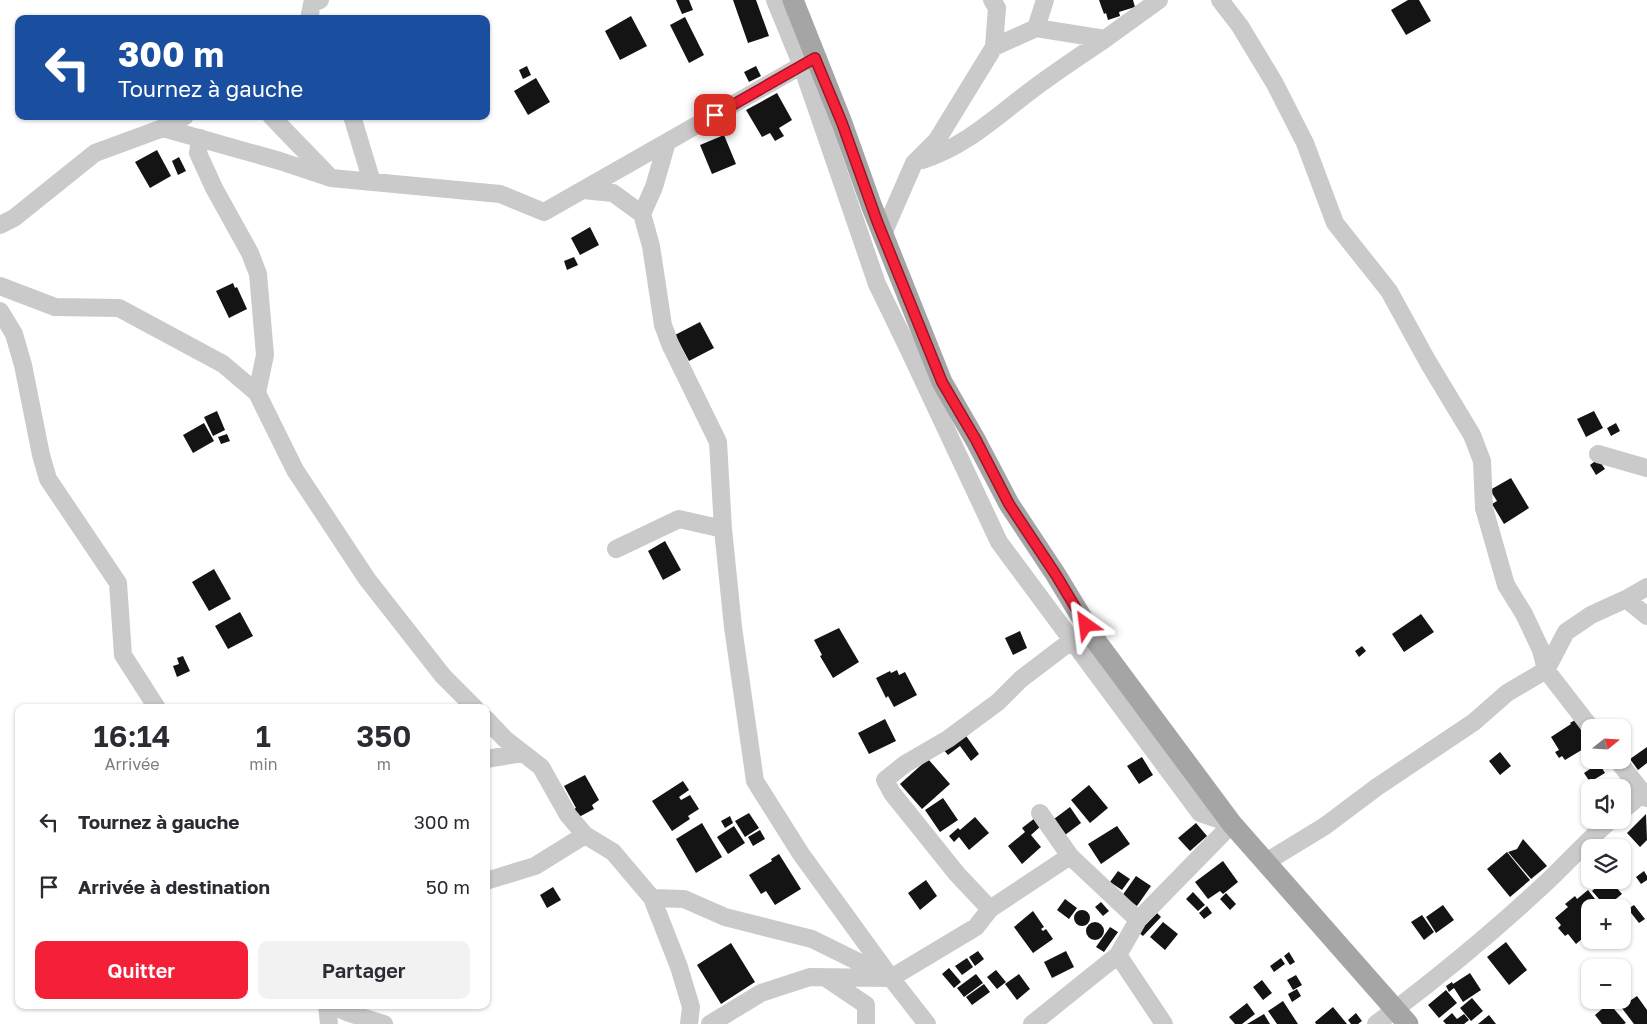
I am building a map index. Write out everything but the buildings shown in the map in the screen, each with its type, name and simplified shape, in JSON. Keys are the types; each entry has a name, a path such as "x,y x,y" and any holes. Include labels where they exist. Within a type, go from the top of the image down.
{"main road":[{"path":"793,0 809,62 842,123 883,234 942,382 976,440 1009,504 1056,575 1096,641 1232,824 1401,1017"}],"street":[{"path":"775,0 809,62 877,284 910,350 999,542 1200,813 1232,824 1138,920 1118,955 1032,1024"},
{"path":"883,234 914,163 937,140 994,47 997,8 992,0"},
{"path":"1036,28 1045,0"},
{"path":"914,163 935,156 964,141 1036,87 1159,0"},
{"path":"1220,0 1240,26 1275,84 1305,143 1335,223 1389,291 1428,362 1472,434 1482,461 1484,508 1506,585 1524,614 1541,650 1546,670 1584,719"},
{"path":"994,47 1036,28 1105,39"},
{"path":"163,128 331,178 500,194 544,212 809,62"},
{"path":"0,225 14,218 95,153 163,128 178,120"},
{"path":"275,120 331,178"},
{"path":"353,120 372,182"},
{"path":"200,138 198,153 214,188 250,252 258,274 265,355 257,393"},
{"path":"642,214 654,187 667,142"},
{"path":"583,190 613,193 642,214 651,246 663,325 670,344 718,442 723,530 733,627 755,780 801,854 920,1022"},
{"path":"0,286 55,307 119,308 223,364 257,393 295,470 367,579 443,676 471,704"},
{"path":"0,311 14,334 23,365 41,455 48,479 118,583 123,655 154,704"},
{"path":"1598,454 1647,468"},
{"path":"616,549 679,519 723,530"},
{"path":"1266,862 1325,826 1377,787 1474,722 1507,693 1546,670 1566,632 1591,614 1626,599 1647,587"},
{"path":"1626,599 1647,616"},
{"path":"990,909 957,874 892,793 884,780 905,764 948,739 998,702 1021,679 1071,641"},
{"path":"490,723 541,768 568,815 585,835 613,852 652,898 679,967 690,1016 714,1022 761,993 810,978 890,978 976,927 990,909 1070,856"},
{"path":"490,758 523,753"},
{"path":"1624,769 1645,796 1631,805"},
{"path":"1040,813 1070,856 1138,920"},
{"path":"1376,1024 1401,1017 1556,874 1601,829"},
{"path":"490,880 534,866 585,835"},
{"path":"652,898 684,899 725,917 812,939 890,978"},
{"path":"1118,955 1164,1024"},
{"path":"826,978 866,1005 866,1024"},
{"path":"328,1024 329,1009"},
{"path":"335,1009 360,1024"},
{"path":"339,1009 384,1024"}],"route":[{"path":"715,115 815,58 842,123 877,221 942,382 976,440 1009,504 1056,575 1086,625"}]}
